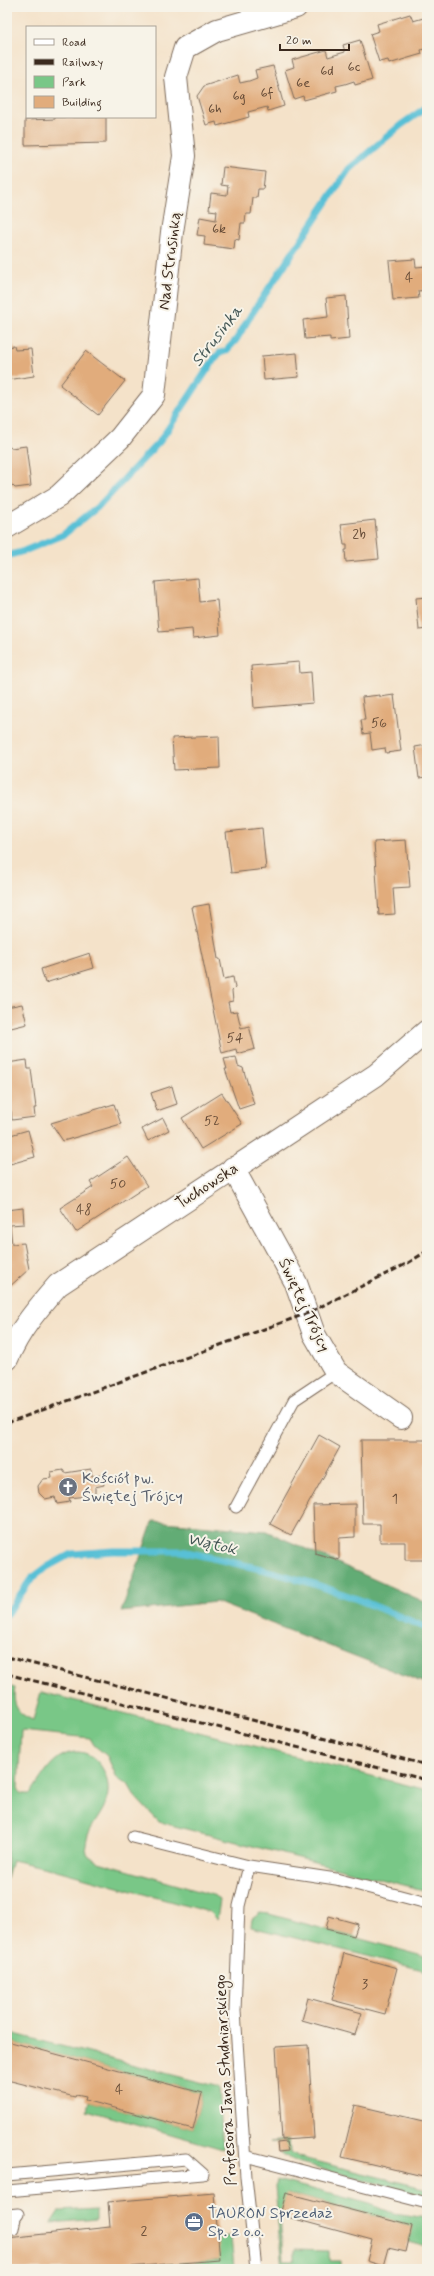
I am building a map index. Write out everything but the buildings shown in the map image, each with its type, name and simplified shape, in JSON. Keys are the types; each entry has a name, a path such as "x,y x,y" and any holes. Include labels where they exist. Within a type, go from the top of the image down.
{"street":[{"name":"Nad Strusinką","path":"7,527 59,496 120,438 154,395 172,232 184,156 176,77 185,48 217,30 296,7"},
{"name":"Tuchowska","path":"7,1359 21,1331 36,1310 58,1285 376,1075 427,1031"},
{"name":"Świętej Trójcy","path":"233,1168 296,1283 314,1334 336,1372 401,1418"}],"lane":[{"path":"236,1507 294,1400 336,1372"},
{"path":"133,1838 249,1866 336,1879 427,1903"},
{"name":"Profesora Jana Studniarskiego","path":"249,1866 239,1906 235,2011 245,2156 256,2269"},
{"path":"245,2156 427,2203"},
{"path":"7,2175 186,2159 203,2174 7,2191"},
{"path":"7,2215 18,2214 15,2218 13,2229 7,2230"}],"green space":[{"path":"153,1521 266,1531 427,1603 427,1684 216,1602 121,1612"},
{"path":"7,1686 15,1688 14,1699 19,1711 23,1715 33,1720 41,1692 427,1790 427,1891 159,1822 136,1798 128,1784 117,1778 107,1756 94,1745 90,1738 21,1731 18,1788 21,1794 30,1794 54,1762 64,1755 73,1752 82,1752 90,1755 102,1767 106,1775 108,1793 103,1810 88,1835 85,1850 89,1856 99,1862 216,1896 220,1900 217,1920 209,1912 60,1871 12,1860 7,1879"},
{"path":"260,1913 269,1914 427,1957 427,1971 251,1927 252,1919"},
{"path":"7,2032 219,2087 223,2149 87,2110 89,2101 193,2129 202,2093 7,2041"},
{"path":"289,2140 290,2152 298,2157 427,2189 427,2196 293,2161 280,2152 287,2151 286,2142 270,2142"},
{"path":"277,2180 366,2203 393,2213 427,2218 427,2246 409,2241 412,2226 287,2193 280,2215 283,2260 295,2260 295,2250 329,2251 329,2261 340,2261 340,2269 282,2269 275,2187"},
{"path":"97,2209 97,2219 51,2223 59,2211"},
{"path":"231,2236 234,2269 142,2269 141,2266 219,2260 218,2237"}],"waterway":[{"name":"Strusinka","path":"7,556 24,551 63,535 100,505 160,441 215,358 220,353 226,351 236,340 251,315 349,169 401,125 427,107"},
{"name":"Wątok","path":"7,1614 31,1579 47,1567 71,1554 114,1551 182,1551 261,1569 311,1583 357,1599 427,1628"}],"railway":[{"path":"7,1423 308,1313 408,1263 427,1251"},
{"path":"7,1657 427,1765"},
{"path":"7,1674 427,1780"}],"place":[{"name":"Kościół pw. Świętej Trójcy","path":"68,1487"},
{"name":"TAURON Sprzedaż Sp. z o.o.","path":"194,2222"}]}
